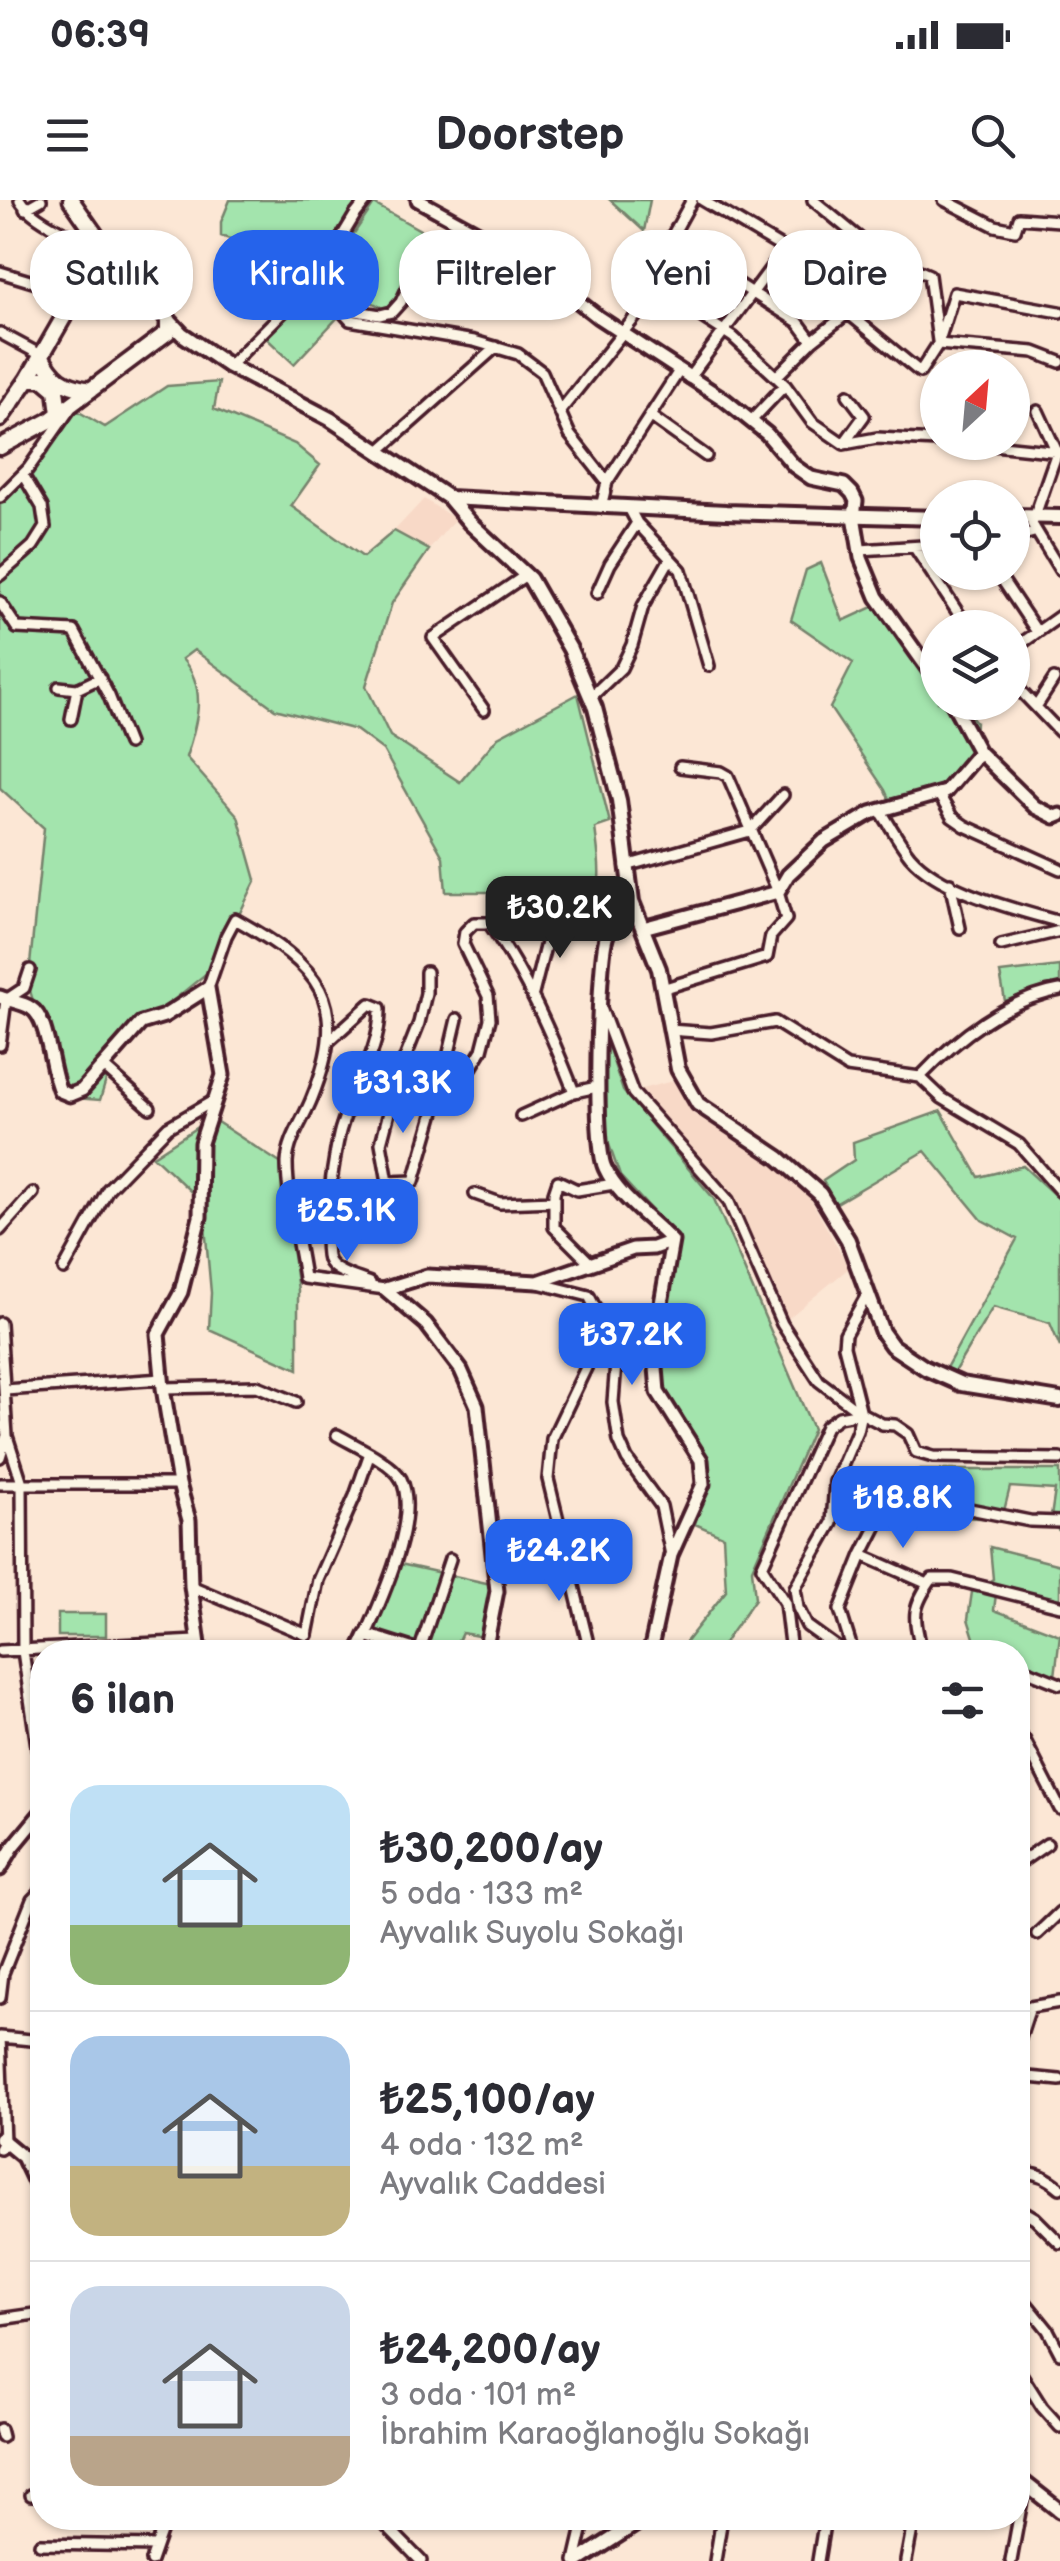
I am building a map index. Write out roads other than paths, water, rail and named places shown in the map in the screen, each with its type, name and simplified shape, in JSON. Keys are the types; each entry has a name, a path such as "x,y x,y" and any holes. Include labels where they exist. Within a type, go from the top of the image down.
{"main road":[{"path":"70,200 92,230"},
{"path":"0,418 28,380 61,320"},
{"path":"165,320 229,366 330,419 449,498 470,524 526,575 570,649 590,697 618,800 632,902 659,969 678,1069 698,1104 779,1158 820,1194 848,1240 882,1332 892,1346 925,1368 960,1384 1060,1400"},
{"path":"0,447 59,413 173,329"},
{"path":"41,355 54,377 68,386 90,390"},
{"path":"28,380 43,378 56,390 59,413"},
{"path":"449,498 920,518"},
{"path":"1030,515 1060,517"},
{"path":"1030,2488 1060,2512"},
{"path":"576,2561 626,2530"}],"street":[{"path":"22,204 41,200"},
{"path":"347,230 368,200"},
{"path":"418,200 522,257 621,333 751,421 794,466 812,478 844,485 856,500 854,516 860,550 877,597 920,658"},
{"path":"676,230 692,200"},
{"path":"702,200 767,239"},
{"path":"813,200 849,230"},
{"path":"944,200 995,226 1015,230 1019,218 1059,221"},
{"path":"22,204 66,230"},
{"path":"0,272 30,281"},
{"path":"923,273 928,275 938,344"},
{"path":"600,507 608,482 650,416 726,331 767,274"},
{"path":"747,290 798,322 812,341"},
{"path":"776,376 812,341 848,314 920,372 938,344 954,293 1060,312"},
{"path":"229,366 274,320"},
{"path":"350,320 518,354 542,372 570,435 608,482"},
{"path":"561,410 632,320"},
{"path":"710,320 776,376 812,422 844,444 877,438 920,440"},
{"path":"0,333 41,355"},
{"path":"938,344 1034,352 1060,362"},
{"path":"379,452 496,347"},
{"path":"751,421 785,385"},
{"path":"844,444 864,416 848,395"},
{"path":"0,496 23,475 75,402"},
{"path":"1038,411 1058,452 1032,524 1060,570"},
{"path":"650,416 706,456"},
{"path":"1030,449 1058,452"},
{"path":"0,575 34,546 45,527 42,508 23,475"},
{"path":"630,508 637,523 680,570 709,666"},
{"path":"597,593 610,564 637,523"},
{"path":"1030,533 1034,532"},
{"path":"915,548 956,610"},
{"path":"860,550 920,548"},
{"path":"590,697 620,668 632,645 643,606 670,559"},
{"path":"484,710 433,638 526,575"},
{"path":"1009,590 1037,632"},
{"path":"0,602 17,628 74,631 100,678 128,744"},
{"path":"1030,637 1057,623"},
{"path":"59,687 77,689 100,678"},
{"path":"1036,707 1054,679"},
{"path":"71,719 77,689"},
{"path":"1030,701 1060,732"},
{"path":"962,720 979,752 1035,807 1055,817 1060,815"},
{"path":"642,928 778,892 788,875 824,841 880,810 944,792 979,752"},
{"path":"662,989 766,957 770,936 786,919 728,776 680,767"},
{"path":"938,794 952,817 964,826 1060,869"},
{"path":"626,866 750,831 783,795"},
{"path":"880,810 911,857 933,875 1001,904 1060,922"},
{"path":"950,883 960,928"},
{"path":"632,902 619,912 605,940 598,1087 602,1164 614,1184 672,1241"},
{"path":"197,1640 189,1520 163,1384 158,1334 181,1292 200,1218 202,1142 223,1075 208,988 236,919 269,938 306,968 326,1001 330,1042 287,1161 304,1278 385,1288 427,1276 538,1282 588,1296 617,1350 612,1402 619,1441 661,1506 672,1554"},
{"path":"533,996 552,919"},
{"path":"440,1091 463,1081 482,1050 490,1018 488,996 463,944 465,932 474,923 489,924 533,996 574,1092"},
{"path":"1001,945 1060,931"},
{"path":"3,998 24,988 30,970"},
{"path":"426,972 426,993 418,1024 400,1071 381,1143 388,1182 414,1181 456,1020"},
{"path":"3,998 32,1008 40,1019 60,1091 70,1095 82,1090 142,1023 164,1016 208,988"},
{"path":"920,1076 1010,1006 1060,990"},
{"path":"0,1044 3,998"},
{"path":"330,1042 363,1008 370,1004 380,1008 364,1077 339,1131 324,1240 326,1259 334,1268 385,1288 426,1324 461,1370 477,1406 497,1591 489,1640"},
{"path":"601,1008 633,1093 728,1200 782,1324 819,1381 862,1413 908,1434 916,1452 933,1457 1060,1459"},
{"path":"670,1030 710,1033 775,1022 847,1066 920,1076 942,1098 1019,1144 1060,1191"},
{"path":"104,1067 150,1108"},
{"path":"521,1116 574,1092 598,1087"},
{"path":"64,1269 108,1190 168,1128 215,1100"},
{"path":"590,1264 554,1227 558,1181 577,1190 614,1184"},
{"path":"0,1230 33,1193"},
{"path":"476,1194 500,1203 554,1201"},
{"path":"538,1282 672,1241"},
{"path":"653,1640 672,1554 703,1484 701,1460 658,1392 654,1342 672,1241"},
{"path":"791,1640 795,1588 832,1523 835,1482 862,1413 844,1334 868,1293"},
{"path":"0,1323 7,1436 22,1483 24,1651 30,1694"},
{"path":"587,1640 548,1479 552,1439 605,1328"},
{"path":"6,1390 163,1384 256,1386 296,1402"},
{"path":"822,1640 785,1602 762,1567 826,1426 839,1416 862,1413"},
{"path":"0,1457 7,1436"},
{"path":"337,1436 370,1453 400,1476 408,1505 384,1594 364,1640"},
{"path":"191,1586 307,1635 318,1580 370,1453"},
{"path":"0,1484 180,1484"},
{"path":"849,1640 840,1610 862,1554 887,1506"},
{"path":"965,1508 1030,1521 1060,1522"},
{"path":"492,1546 566,1552"},
{"path":"862,1554 928,1584"},
{"path":"423,1640 450,1559"},
{"path":"919,1640 916,1600 932,1579 952,1580 1060,1606"},
{"path":"366,1635 382,1640"},
{"path":"0,1651 30,1651"},
{"path":"1030,1672 1060,1684"},
{"path":"1030,1750 1060,1807"},
{"path":"0,1869 30,1826"},
{"path":"1030,1856 1047,1844"},
{"path":"1037,1934 1060,1912"},
{"path":"0,1998 3,1972 30,1916"},
{"path":"1030,2007 1060,2002"},
{"path":"30,2040 0,2037 1,2143 22,2157 30,2173"},
{"path":"1030,2077 1060,2080"},
{"path":"22,2157 30,2155"},
{"path":"1030,2171 1052,2180 1060,2188"},
{"path":"1030,2215 1060,2243"},
{"path":"1030,2308 1060,2353"},
{"path":"0,2320 30,2316"},
{"path":"1030,2389 1060,2427"},
{"path":"152,2561 161,2530"},
{"path":"391,2530 421,2561"},
{"path":"576,2561 583,2530"},
{"path":"715,2561 720,2530"},
{"path":"818,2561 824,2530"},
{"path":"906,2561 912,2530"},
{"path":"1011,2561 1015,2530"},
{"path":"40,2544 154,2546"}]}
